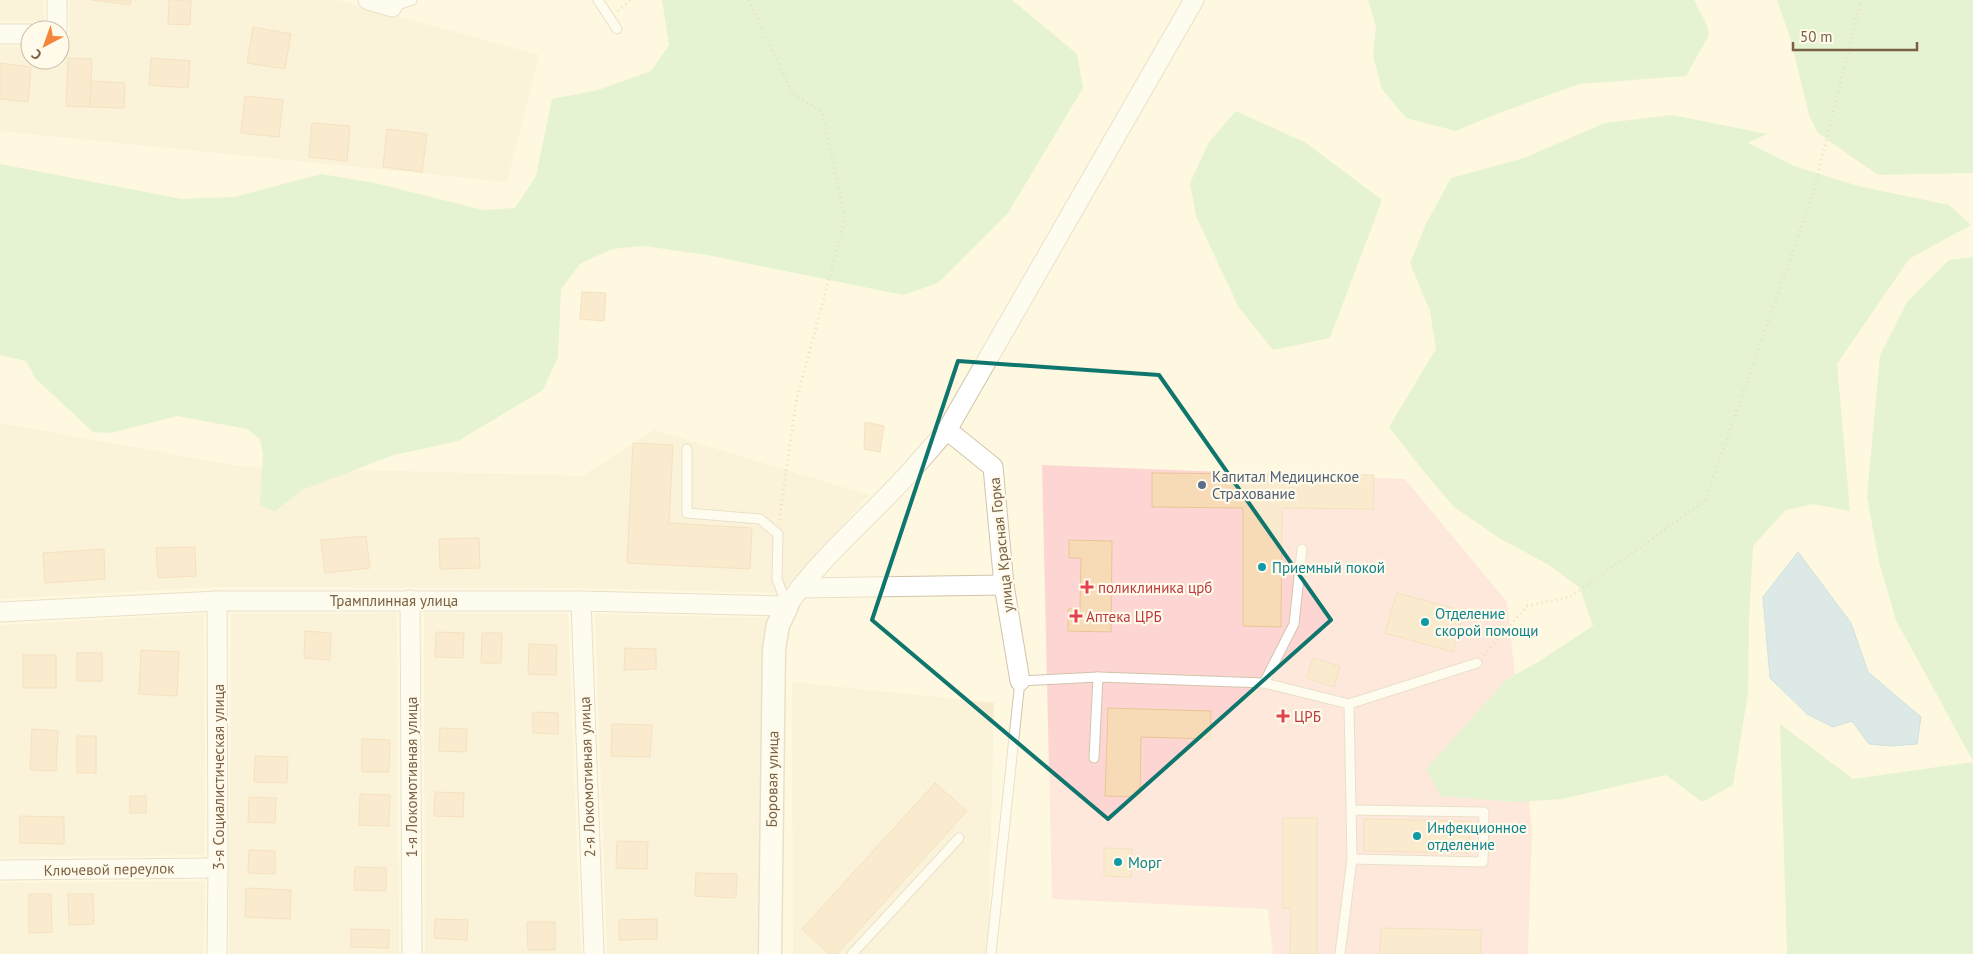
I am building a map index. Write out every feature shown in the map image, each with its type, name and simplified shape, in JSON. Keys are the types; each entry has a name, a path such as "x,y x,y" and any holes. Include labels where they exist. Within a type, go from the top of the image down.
{"street":[{"path":"56,20 57,0"},
{"path":"368,0 392,7"},
{"path":"794,597 843,540 894,489 946,430 1194,0"},
{"path":"0,34 20,34"},
{"name":"улица Красная Горка","path":"946,430 993,466 1004,585 1020,681"},
{"name":"Трамплинная улица","path":"0,612 217,600 581,601 794,597 1004,585"},
{"name":"Боровая улица","path":"770,954 774,649 778,625 794,597"},
{"name":"3-я Социалистическая улица","path":"217,600 217,954"},
{"name":"1-я Локомотивная улица","path":"410,600 412,954"},
{"name":"2-я Локомотивная улица","path":"581,601 594,954"},
{"name":"Ключевой переулок","path":"0,870 218,868"}],"lane":[{"path":"392,7 412,0"},
{"path":"598,0 617,29"},
{"path":"687,449 687,513 760,518 778,534 777,579 794,597"},
{"path":"1264,683 1294,624 1302,549"},
{"path":"991,954 1020,681 1098,677 1264,683 1349,704 1477,663"},
{"path":"1094,758 1098,677"},
{"path":"1340,954 1352,859 1349,704"},
{"path":"1352,810 1484,812 1483,862 1352,859"},
{"path":"852,954 959,838"}],"path":[{"path":"749,0 792,93 822,112 845,218 796,402 778,534"},
{"path":"1477,663 1528,606 1570,597 1705,501 1813,194 1862,0"}],"highlighted area":[{"path":"958,361 1159,375 1331,620 1108,819 872,620"}],"shaded area":[{"path":"0,0 44,0 44,20 0,21"},
{"path":"70,0 338,0 539,55 507,182 0,131 0,47 20,47 20,70 70,70"},
{"path":"0,423 243,467 582,476 654,430 869,495 781,593 581,588 217,587 0,599"},
{"name":"ЦРБ","path":"1042,465 1405,479 1507,602 1532,830 1528,954 1273,954 1268,909 1052,899"},
{"path":"397,613 399,954 229,954 231,614"},
{"path":"424,613 568,614 581,954 425,954"},
{"path":"204,614 205,855 0,857 0,625"},
{"path":"595,614 766,618 757,954 607,954"},
{"path":"792,682 994,703 988,954 793,954"},
{"path":"205,881 204,954 0,954 0,883"}],"green space":[{"path":"662,0 1012,0 1077,54 1083,88 1008,213 938,283 903,295 707,255 644,246 612,249 581,263 561,289 558,357 543,390 458,441 394,455 302,490 275,511 260,506 263,454 260,439 247,429 177,416 111,433 93,432 35,378 26,361 0,355 0,164 182,199 234,197 321,174 375,183 483,210 515,208 536,176 552,99 598,90 651,71 669,45"},
{"path":"1368,0 1694,0 1707,25 1709,35 1686,76 1579,84 1456,131 1406,118 1382,89 1373,56 1376,26"},
{"path":"1777,0 1973,0 1973,173 1878,175 1818,133 1809,115 1790,37"},
{"path":"1236,111 1306,143 1382,200 1330,338 1273,350 1238,306 1196,216 1190,183 1209,142"},
{"path":"1672,115 1767,134 1748,143 1794,166 1858,186 1949,205 1971,225 1909,259 1837,364 1850,511 1813,504 1786,510 1753,546 1748,693 1733,785 1702,802 1666,775 1562,799 1517,802 1440,796 1426,769 1506,680 1538,662 1593,626 1580,588 1549,565 1499,538 1454,507 1389,427 1436,349 1430,311 1410,263 1426,224 1451,178 1524,158 1605,123"},
{"path":"1973,257 1973,761 1896,620 1879,562 1867,497 1880,355 1907,302 1949,260"},
{"path":"1780,724 1853,779 1973,762 1973,954 1787,954"}],"water":[{"path":"1798,552 1851,623 1868,672 1921,717 1917,744 1890,746 1869,744 1852,721 1833,727 1807,714 1770,678 1763,597"}],"building":[{"path":"92,0 131,0 130,5"},
{"path":"169,0 191,0 190,25 168,24"},
{"path":"253,27 291,34 285,69 247,63"},
{"path":"70,58 92,59 90,107 66,106"},
{"path":"151,58 190,61 188,88 149,85"},
{"path":"0,63 20,66 20,70 31,70 28,102 0,99"},
{"path":"91,81 125,83 124,108 90,107"},
{"path":"245,96 283,100 279,137 241,133"},
{"path":"312,123 350,126 347,161 309,157"},
{"path":"387,129 427,134 422,172 383,167"},
{"path":"582,292 606,293 604,321 580,319"},
{"path":"865,422 884,426 880,452 864,449"},
{"path":"633,443 673,445 669,523 752,528 750,569 627,563"},
{"name":"Приемный покой","path":"1152,473 1374,475 1373,509 1282,508 1281,627 1243,626 1243,508 1152,507"},
{"path":"366,536 370,568 325,573 321,540"},
{"path":"479,538 480,568 440,569 439,539"},
{"name":"поликлиника црб","path":"1069,540 1112,541 1111,632 1068,631 1068,609 1080,609 1081,558 1069,558"},
{"path":"195,547 196,576 158,578 156,548"},
{"path":"104,549 105,579 45,583 43,553"},
{"name":"Отделение скорой помощи","path":"1397,593 1464,611 1453,652 1385,633"},
{"path":"305,631 331,633 330,660 304,658"},
{"path":"436,632 464,633 463,658 435,657"},
{"path":"482,633 502,633 501,663 481,663"},
{"path":"529,644 557,645 556,675 528,674"},
{"path":"625,648 656,649 656,669 624,670"},
{"path":"141,650 179,652 177,696 139,694"},
{"path":"77,653 102,653 102,681 77,681"},
{"path":"23,655 56,655 56,688 23,688"},
{"path":"1313,658 1340,666 1334,687 1307,678"},
{"path":"1108,708 1211,711 1210,739 1141,737 1140,797 1105,796"},
{"path":"533,712 558,713 558,734 533,733"},
{"path":"612,724 652,725 650,757 611,756"},
{"path":"440,728 467,729 466,752 439,751"},
{"path":"32,729 58,731 56,771 30,770"},
{"path":"77,736 96,736 96,773 77,773"},
{"path":"362,739 390,740 389,772 362,772"},
{"path":"255,756 288,757 287,783 254,782"},
{"path":"935,783 967,811 837,954 829,954 802,929"},
{"path":"435,792 464,793 463,817 434,816"},
{"path":"360,794 390,795 389,826 359,825"},
{"path":"130,796 146,796 146,813 130,813"},
{"path":"249,797 276,798 275,823 248,822"},
{"path":"20,816 64,817 64,844 20,843"},
{"path":"1283,818 1317,818 1317,954 1290,954 1291,908 1283,908"},
{"name":"Инфекционное отделение","path":"1364,819 1470,821 1469,853 1364,851"},
{"path":"617,841 648,842 647,869 616,868"},
{"name":"Морг","path":"1104,848 1132,849 1131,877 1104,876"},
{"path":"249,850 275,851 275,874 248,873"},
{"path":"355,867 386,868 386,891 354,890"},
{"path":"696,873 737,874 736,898 695,896"},
{"path":"246,888 291,890 290,919 245,917"},
{"path":"29,894 51,894 52,932 29,933"},
{"path":"68,894 93,894 94,924 69,925"},
{"path":"435,919 468,920 467,940 434,938"},
{"path":"657,919 657,939 619,940 619,920"},
{"path":"527,922 555,922 555,950 528,950"},
{"path":"1381,928 1481,930 1481,954 1380,954"},
{"path":"351,929 389,930 389,948 351,947"}],"place":[{"name":"Капитал Медицинское Страхование","path":"1202,485"},
{"name":"Приемный покой","path":"1262,567"},
{"name":"поликлиника црб","path":"1087,587"},
{"name":"Аптека ЦРБ","path":"1076,616"},
{"name":"Отделение скорой помощи","path":"1425,622"},
{"name":"ЦРБ","path":"1283,716"},
{"name":"Инфекционное отделение","path":"1417,836"},
{"name":"Морг","path":"1118,862"}]}
